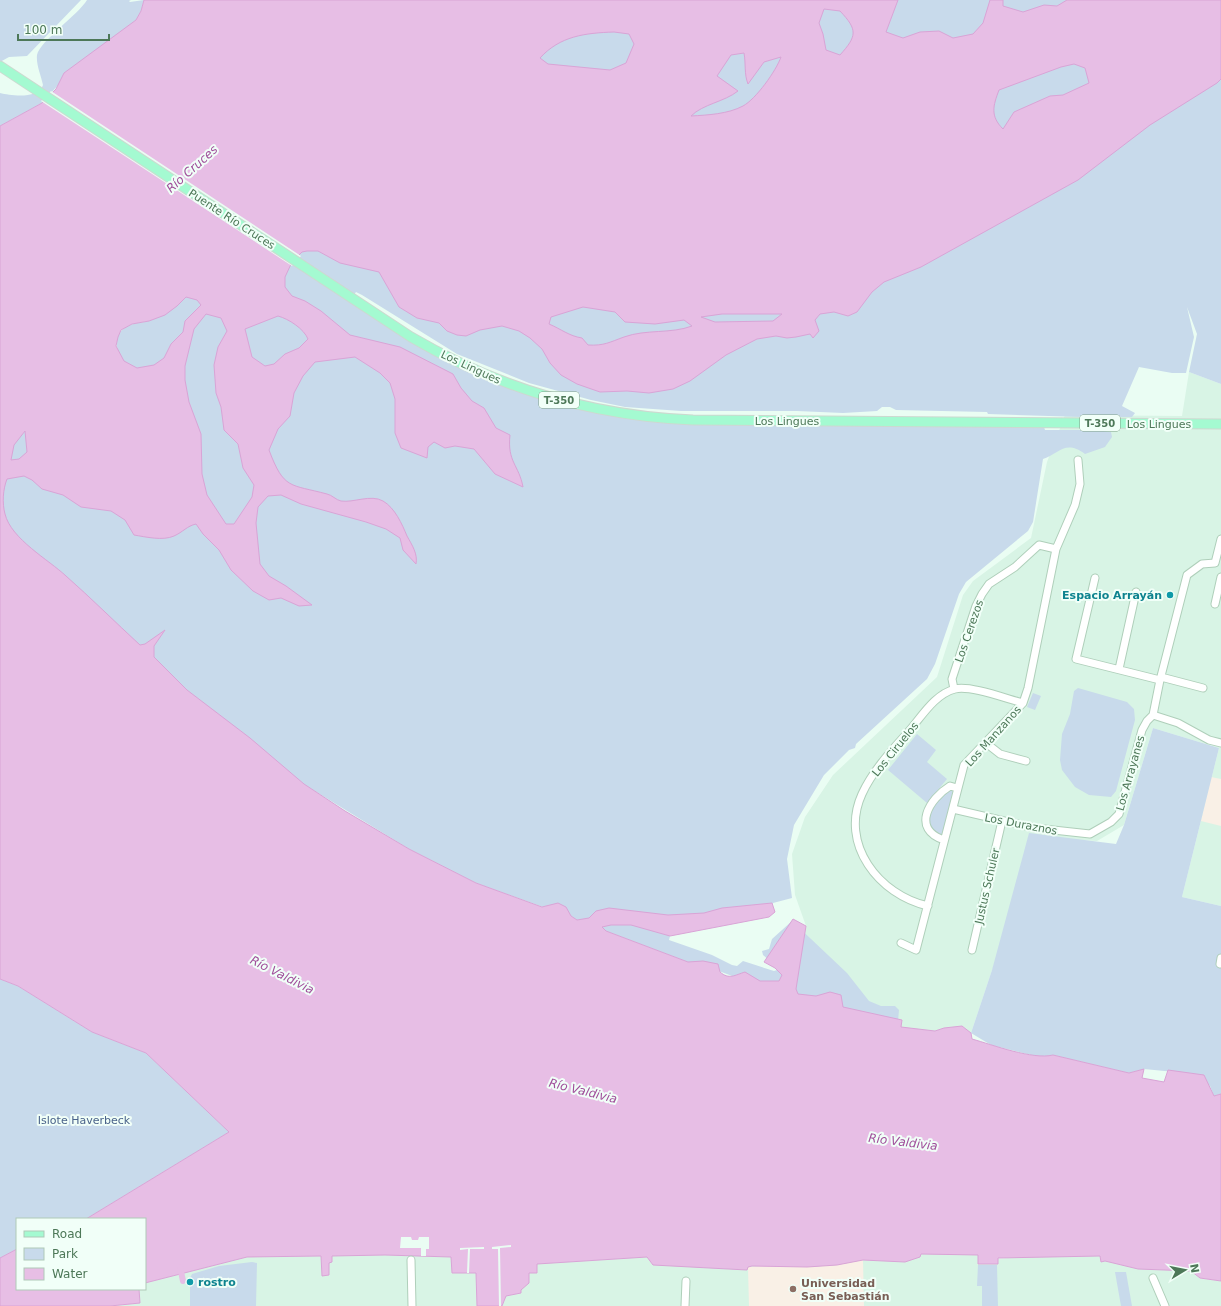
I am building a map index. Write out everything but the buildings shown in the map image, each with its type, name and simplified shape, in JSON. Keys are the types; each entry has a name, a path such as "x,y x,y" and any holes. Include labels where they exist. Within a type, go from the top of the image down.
{"main road":[{"name":"Puente Río Cruces","path":"0,66 375,313"},
{"name":"Los Lingues","path":"375,313 440,353 500,381 575,405 634,416 673,420 713,421 1221,424"}],"street":[{"name":"Los Manzanos","path":"901,943 916,950 964,765 1023,703 1028,688 1056,549 1072,511 1080,484 1078,460"},
{"name":"Los Arrayanes","path":"1090,834 1112,822 1119,814 1142,730 1147,721 1153,715 1187,575 1202,564 1218,564 1221,539"},
{"name":"Los Cerezos","path":"954,689 952,679 973,614 982,594 989,584 1015,567 1039,545 1056,549"},
{"path":"1215,604 1221,577"},
{"path":"1095,578 1076,659 1203,688"},
{"path":"1119,669 1136,592"},
{"path":"954,689 966,688 1023,703"},
{"name":"Los Ciruelos","path":"928,906 897,894 875,874 860,848 856,827 857,815 862,794 879,767 933,703 954,689"},
{"path":"1153,715 1178,723 1210,740 1221,743"},
{"path":"986,743 1000,754 1026,761"},
{"path":"944,840 930,833 925,824 926,814 929,808 946,789 950,786 957,788"},
{"name":"Los Duraznos","path":"953,809 1035,828 1090,834"},
{"name":"Justus Schuler","path":"972,950 1002,821"},
{"path":"411,1260 412,1306"},
{"path":"1153,1278 1164,1306"},
{"path":"685,1306 686,1281"}],"shaded area":[{"path":"1189,372 1221,384 1221,906 1182,897 1219,748 1153,728 1124,825 1097,841 1076,840 992,970 971,1033 962,1026 944,1028 935,1031 900,1027 902,1020 843,1007 803,940 806,926 795,895 792,854 805,817 833,775 937,677 963,595 973,581 1031,538 1047,462 1065,415 1182,416"},
{"path":"1211,777 1221,779 1221,826 1201,821"},
{"path":"948,1253 978,1255 979,1264 998,1264 998,1259 1027,1256 1100,1256 1101,1262 1105,1261 1138,1269 1191,1271 1200,1278 1221,1281 1221,1306 502,1306 506,1296 521,1290 529,1283 529,1273 537,1264 647,1257 652,1264 742,1270 752,1266 863,1260 905,1262 920,1257 921,1254"},
{"path":"385,1255 452,1257 452,1273 476,1273 477,1306 110,1306 140,1303 139,1290 146,1290 146,1283 247,1257 321,1256 322,1276 332,1256"},
{"name":"Universidad San Sebastián","path":"863,1260 864,1306 749,1306 748,1267 776,1265 807,1267 837,1265"}],"green space":[{"path":"0,0 81,0 27,56 9,57 0,62"},
{"path":"87,0 131,0 129,1 130,2 144,0 141,11 136,20 60,83 42,103 0,126 0,93 24,95 36,93 40,89 43,85 37,55 40,49"},
{"path":"504,0 1221,0 1221,384 1189,372 1197,334 1187,307 1194,337 1186,373 1172,373 1139,367 1122,406 1135,413 1132,417 988,414 987,412 896,410 890,407 882,407 877,411 843,413 797,411 681,411 625,407 591,400 529,383 457,354 356,292 351,299 498,381 630,415 1044,427 1045,430 1096,430 1111,432 1112,437 1105,447 1085,454 1072,448 1067,448 1043,459 1033,522 1028,531 966,582 959,594 935,664 927,679 856,744 855,748 849,750 824,775 794,825 787,859 792,898 773,903 771,907 665,934 670,936 669,940 712,955 732,965 737,966 743,961 774,971 777,970 777,967 763,955 762,951 769,949 772,939 792,921 847,973 869,1001 881,1006 895,1006 899,1010 898,1021 807,1004 695,962 688,962 606,931 593,922 577,920 571,916 545,906 543,907 476,883 409,849 292,777 187,690 8,532 0,518 0,460 26,430 119,353 117,348 117,339 118,335 124,328 135,323 152,320 180,302"},
{"path":"1078,688 1127,702 1134,709 1135,720 1116,791 1111,797 1089,795 1075,787 1062,770 1060,760 1062,734 1070,714 1074,691"},
{"path":"1033,693 1041,696 1035,710 1027,707"},
{"path":"1153,728 1219,748 1182,897 1221,906 1221,1094 1214,1096 1210,1086 1195,1074 1144,1069 1129,1073 1053,1055 1043,1058 991,1045 971,1033 992,970 1029,833 1116,844 1124,825"},
{"path":"917,734 936,750 927,762 947,779 927,803 888,770"},
{"path":"949,789 953,790 942,837 931,831 928,813"},
{"name":"Islote Haverbeck","path":"0,979 18,986 92,1032 146,1053 229,1132 88,1218 16,1218 16,1250 0,1258"},
{"path":"252,1262 257,1263 256,1306 190,1306 190,1278 192,1274 219,1266"},
{"path":"978,1265 997,1265 998,1306 982,1306 982,1286 977,1286"},
{"path":"1115,1272 1126,1272 1132,1306 1121,1306"}],"water":[{"path":"144,0 898,0 886,32 903,38 920,32 939,31 953,38 973,34 983,23 990,0 1003,0 1003,6 1023,12 1044,5 1057,6 1067,0 1221,0 1221,79 1217,83 1150,125 1078,180 921,267 884,282 872,292 857,312 848,316 834,312 820,314 815,320 819,331 813,338 810,334 787,338 776,336 757,339 726,355 690,381 673,389 649,393 627,391 600,392 577,384 561,375 550,363 542,349 530,338 519,331 502,326 480,330 466,336 457,335 447,331 439,323 417,318 399,307 379,272 340,263 318,251 302,252 292,262 285,277 285,287 292,296 305,301 321,311 350,335 400,347 453,374 461,388 472,401 484,408 496,428 510,435 510,451 523,487 495,474 474,449 455,446 445,448 434,442 428,447 427,458 401,448 395,433 395,399 390,383 380,373 355,357 315,362 303,376 294,393 290,416 278,429 269,450 279,472 284,479 296,486 329,495 337,500 351,501 373,498 383,501 395,512 400,521 414,550 416,564 403,550 400,538 386,529 301,504 281,495 268,496 258,507 256,523 260,564 269,576 286,586 312,605 299,606 281,598 269,600 253,591 231,570 219,550 203,534 196,524 177,534 165,538 134,535 125,520 111,511 81,507 63,495 42,489 32,480 24,476 7,479 3,501 5,514 9,523 22,540 66,576 140,645 145,644 165,630 154,646 154,657 187,690 250,738 304,784 345,811 409,849 476,883 542,907 558,903 566,907 571,916 577,920 589,918 596,911 609,908 668,915 704,913 722,908 772,903 775,912 769,917 670,936 631,925 611,925 602,927 606,931 688,962 703,961 718,964 720,972 726,976 732,976 745,972 760,981 779,981 782,975 775,968 764,962 793,919 806,926 796,989 798,994 816,996 830,992 841,995 843,1007 902,1020 901,1027 935,1031 944,1028 962,1026 971,1033 972,1039 1002,1048 1024,1054 1045,1056 1053,1055 1129,1073 1144,1069 1142,1078 1164,1082 1168,1070 1204,1075 1214,1096 1221,1094 1221,1281 1200,1278 1191,1271 1138,1269 1105,1261 1101,1262 1100,1256 998,1258 998,1264 978,1264 978,1255 921,1254 920,1257 905,1262 863,1260 837,1265 807,1267 752,1266 748,1267 747,1270 653,1265 647,1257 537,1264 537,1273 529,1273 529,1283 521,1290 521,1293 506,1296 502,1306 477,1306 476,1273 452,1273 451,1257 385,1255 332,1256 332,1262 329,1263 329,1275 322,1276 321,1256 247,1257 146,1283 146,1218 88,1218 229,1132 146,1053 92,1032 18,986 0,979 0,126 42,103 56,89 64,73 136,20 141,11","holes":["824,9 840,11 850,23 853,33 852,38 850,43 840,55 826,50 819,23","614,32 629,34 634,44 626,63 610,70 548,64 540,58 556,45 565,40 593,33","744,53 748,84 764,62 781,57 775,70 765,84 754,97 743,106 737,109 711,115 691,116 701,109 738,91 717,76 731,55","1074,64 1085,68 1089,83 1063,95 1050,96 1014,112 1003,129 994,115 994,106 999,90 1061,67","186,297 197,300 201,305 185,321 183,332 171,344 164,358 154,365 137,368 124,361 116,346 121,330 132,324 149,321 165,315","583,307 615,312 625,322 655,324 684,320 692,326 676,330 641,333 607,343 588,345 582,338 569,334 549,324 551,317","206,314 221,318 227,331 218,347 214,365 216,393 221,407 224,430 238,444 243,468 254,485 252,497 234,524 226,524 207,495 202,474 201,434 189,402 185,380 185,366 194,329","722,314 782,314 773,321 715,322 701,317","278,316 287,319 296,325 308,339 299,348 285,354 274,364 265,366 252,357 245,329","25,431 27,452 19,459 11,460 14,445"]},
{"path":"16,1250 16,1290 139,1290 140,1303 110,1306 0,1306 0,1258"}],"pier":[{"path":"51,91 301,256 292,266 41,101"},
{"path":"401,1237 411,1237 412,1240 418,1240 419,1237 429,1237 429,1249 426,1249 426,1256 421,1256 421,1248 400,1248"},
{"path":"511,1245 511,1247 500,1248 501,1306 499,1306 498,1249 492,1249 492,1247"},
{"path":"484,1247 484,1249 470,1249 469,1273 467,1273 468,1249 460,1250 460,1248"}],"waterway":[{"path":"180,1267 183,1281"}],"place":[{"name":"Espacio Arrayán","path":"1170,595"},
{"name":"rostro","path":"190,1282"},
{"name":"Universidad San Sebastián","path":"793,1289"}],"water label":[{"name":"Río Cruces","path":"192,169"},
{"name":"Río Valdivia","path":"282,975"},
{"name":"Río Valdivia","path":"583,1091"},
{"name":"Río Valdivia","path":"903,1142"}]}
